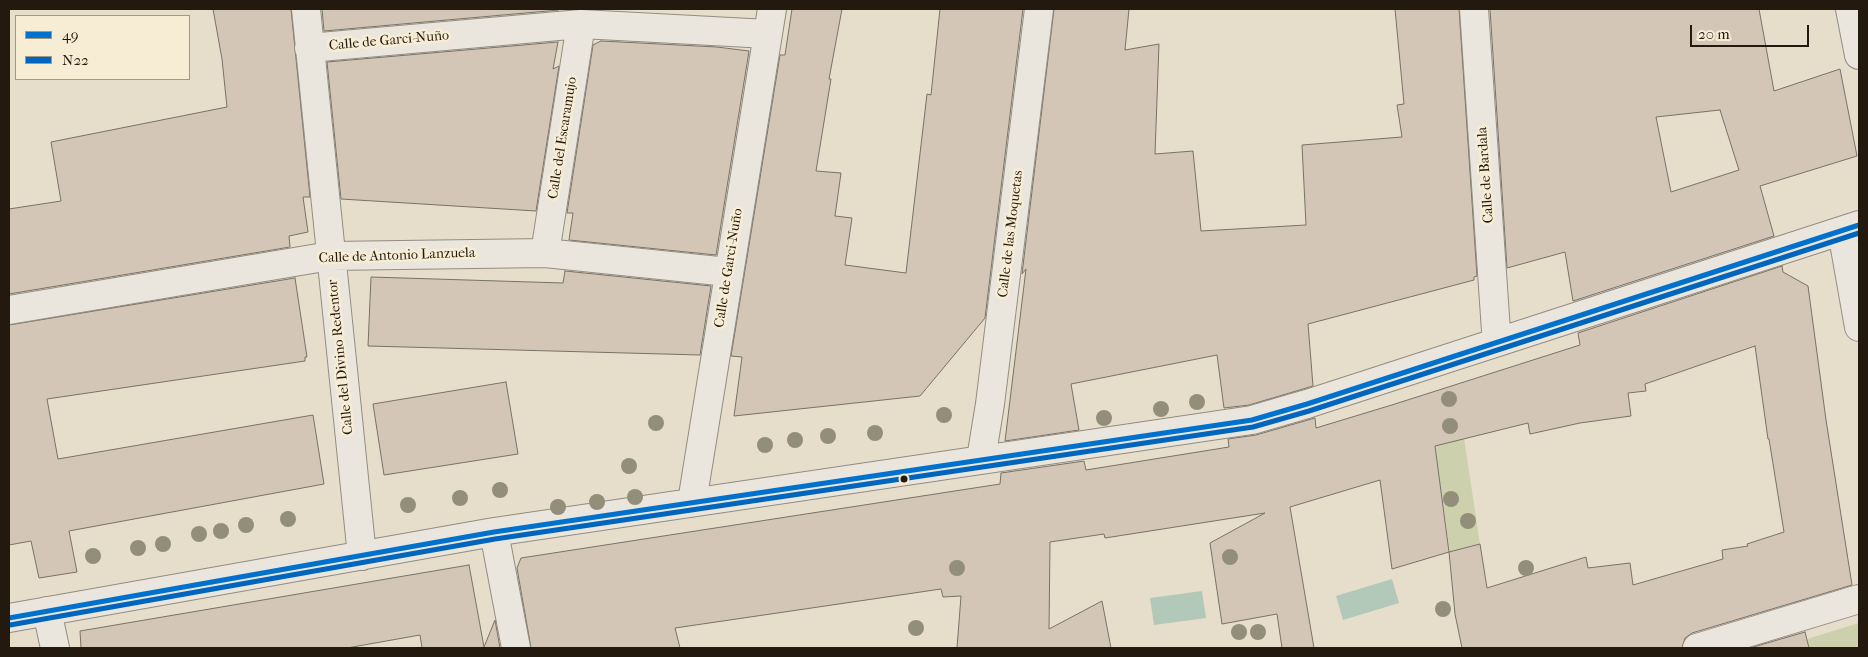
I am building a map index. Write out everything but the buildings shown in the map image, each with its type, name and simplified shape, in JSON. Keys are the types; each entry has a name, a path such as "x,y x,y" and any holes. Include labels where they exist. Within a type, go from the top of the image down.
{"street":[{"name":"Calle del Divino Redentor","path":"306,9 362,556"},
{"name":"Calle de las Moquetas","path":"981,459 990,404 1039,9"},
{"name":"Calle de Bardala","path":"1474,9 1496,331 1499,341"},
{"path":"1850,9 1859,55"},
{"name":"Calle de Garci-Nuño","path":"309,48 581,24 770,21 692,502"},
{"name":"Calle del Escaramujo","path":"545,253 581,24"},
{"path":"9,618 494,532 1252,420 1307,404 1851,228 1859,327"},
{"name":"Calle de Antonio Lanzuela","path":"9,310 330,256 545,253 728,272"},
{"path":"494,532 516,648"},
{"path":"1697,648 1859,599"},
{"path":"47,611 55,648"}],"shaded area":[{"path":"1456,385 1480,544 1450,552 1427,394"},
{"path":"1392,579 1399,603 1343,620 1336,596"},
{"path":"1202,591 1206,618 1154,625 1150,598"},
{"path":"1859,623 1859,648 1809,648 1807,639"}],"transit line":[{"name":"49","path":"9,618 494,532 1252,420 1307,404 1859,225"},
{"name":"N22","path":"10,625 495,539 1253,427 1309,411 1859,233"}]}
